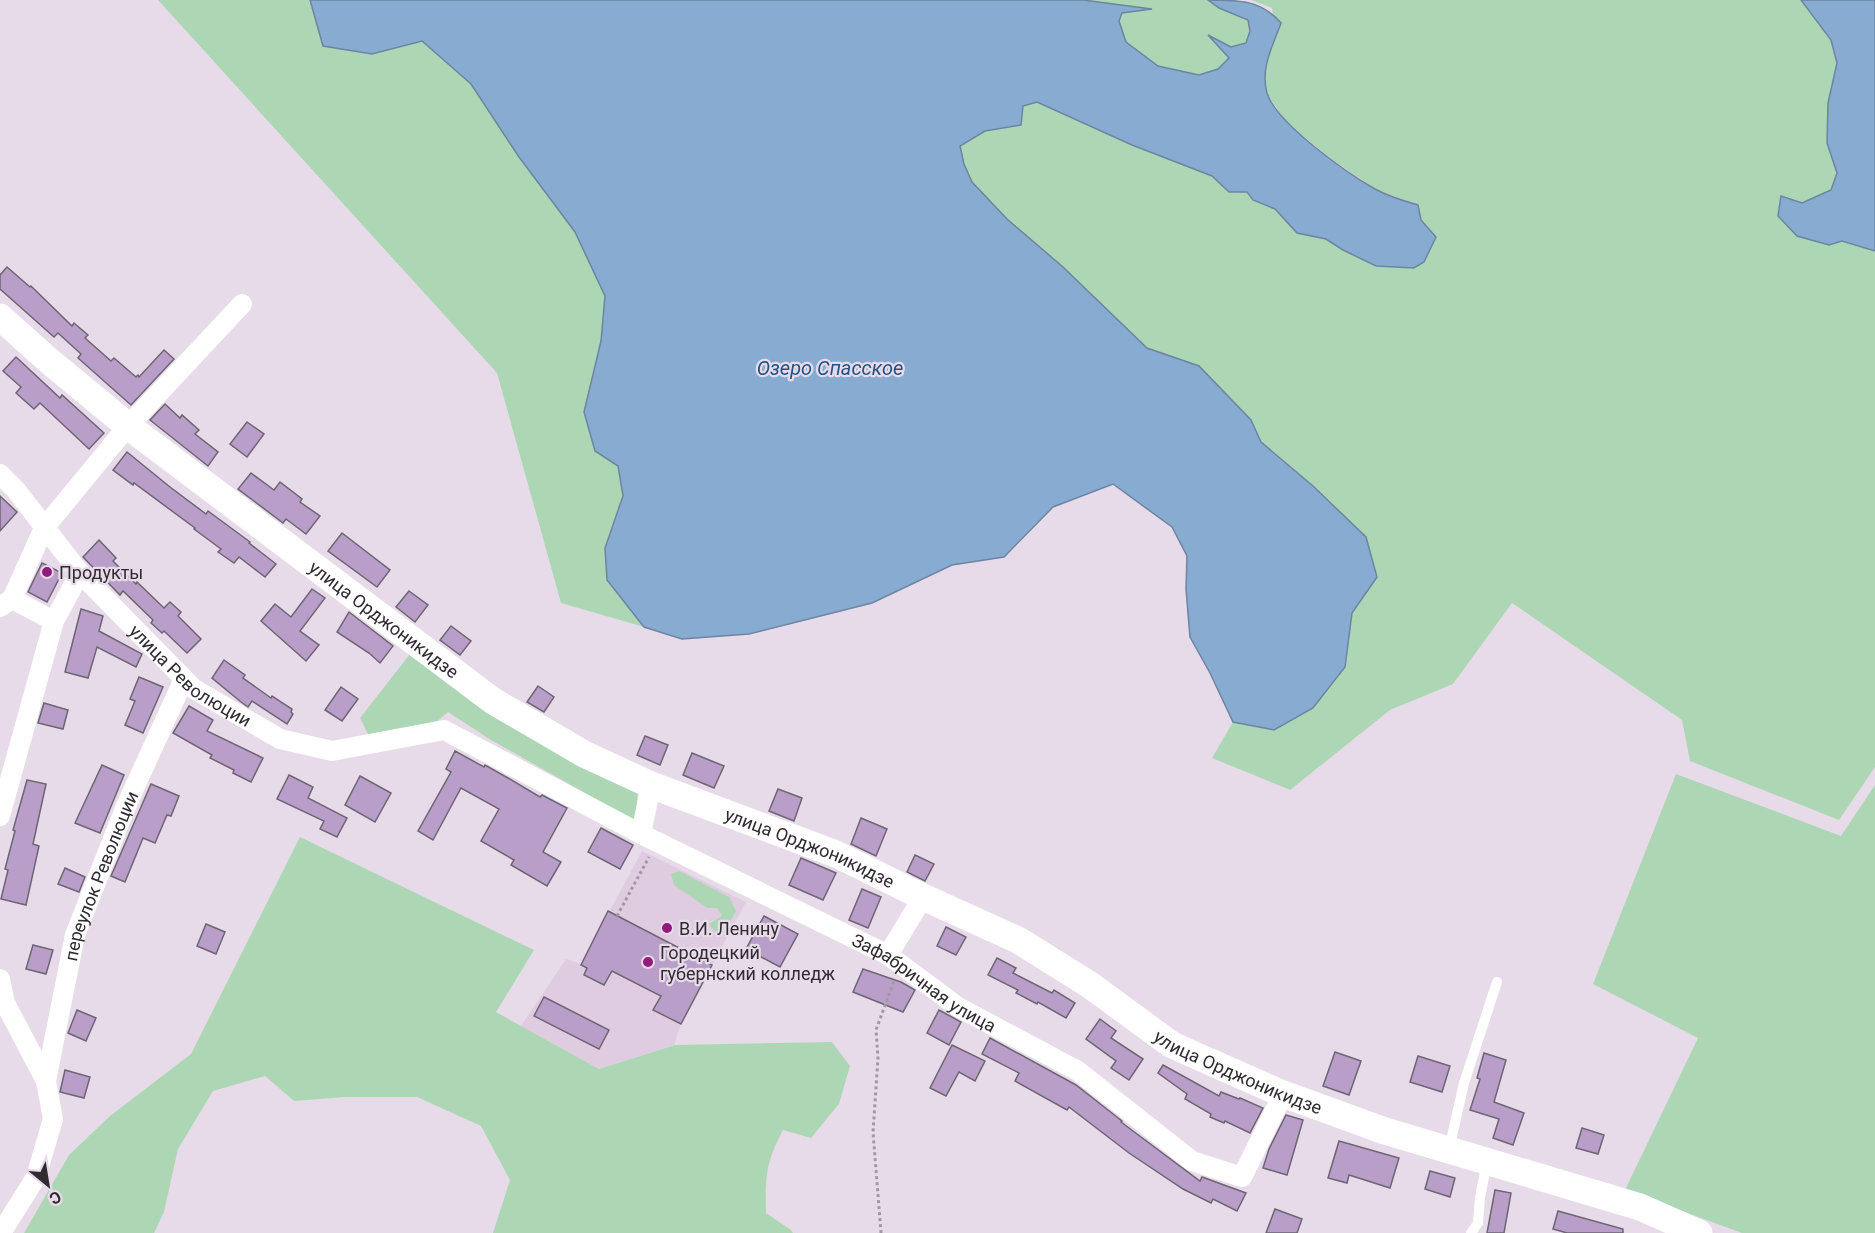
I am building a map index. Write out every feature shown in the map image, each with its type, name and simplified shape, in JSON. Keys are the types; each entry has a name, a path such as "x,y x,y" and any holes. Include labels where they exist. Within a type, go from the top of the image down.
{"street":[{"path":"54,621 6,603 44,528 128,426 242,304"},
{"name":"улица Орджоникидзе","path":"0,316 48,360 128,426 493,701 584,754 651,785 836,854 922,897 1018,940 1090,985 1172,1045 1283,1094 1385,1131 1640,1207 1699,1233"},
{"name":"улица Революции","path":"0,474 16,490 80,573 194,689 280,739 332,751 444,730"},
{"path":"0,816 54,621 80,573"},
{"name":"переулок Революции","path":"45,1081 75,935 126,806 184,679"},
{"name":"Зафабричная улица","path":"444,730 649,838 894,960 958,1007 1077,1071 1192,1161 1242,1177 1283,1094"},
{"path":"649,838 651,785"},
{"path":"894,960 922,897"},
{"path":"0,980 5,1003 45,1081 54,1119 36,1177 1,1233"}],"lane":[{"path":"1449,1150 1464,1083 1497,982"},
{"path":"1471,1233 1478,1223 1487,1161"}],"path":[{"path":"617,916 649,838"},
{"path":"881,1233 873,1132 878,1058 876,1030 894,960"}],"shaded area":[{"name":"Городецкий губернский колледж","path":"642,851 746,902 681,1024 674,1045 599,1069 521,1026 566,959 581,964"}],"green space":[{"path":"158,0 310,0 323,46 372,54 422,41 471,84 519,157 575,232 606,296 595,451 618,466 623,495 605,548 607,580 644,627 561,603 497,373"},
{"path":"1083,0 1208,0 1219,8 1248,20 1250,31 1246,43 1231,47 1210,37 1229,58 1218,69 1199,75 1158,66 1126,42 1119,21 1122,13 1148,8"},
{"path":"1251,0 1801,0 1831,41 1837,63 1828,103 1827,143 1837,173 1831,190 1802,203 1781,196 1829,245 1842,241 1875,251 1875,767 1839,820 1690,761 1682,720 1512,603 1453,684 1390,710 1290,790 1212,758 1233,722 1274,730 1345,667 1352,613 1377,576 1366,537 1313,486 1261,442 1251,420 1199,366 1147,348 1063,267 1007,219 972,182 964,164 960,146 985,131 1021,125 1023,106 1037,102 1132,145 1212,176 1229,192 1247,192 1253,200 1275,209 1297,233 1326,239 1343,250 1421,220 1418,205 1375,189 1330,158 1286,122 1267,94 1264,68 1276,38 1272,8"},
{"path":"410,654 638,791 635,821 491,740 448,712 433,725 370,738 360,718"},
{"path":"1676,774 1841,836 1875,785 1875,1233 1742,1233 1625,1190 1698,1038 1593,984"},
{"path":"300,837 534,950 496,1012 599,1069 675,1045 832,1042 850,1066 839,1104 811,1138 783,1130 773,1151 768,1170 766,1213 793,1233 493,1233 510,1180 481,1126 417,1097 346,1097 294,1101 265,1076 213,1091 178,1149 164,1212 154,1233 24,1233 69,1155 110,1116 191,1054"},
{"path":"679,871 729,897 736,911 724,933 716,933 709,924 722,916 717,908 707,908 674,885 671,874"}],"water":[{"name":"Озеро Спасское","path":"310,0 1083,0 1152,9 1122,13 1119,21 1126,42 1158,66 1199,75 1218,69 1229,58 1208,35 1231,47 1246,43 1250,31 1248,20 1219,8 1208,0 1240,1 1266,10 1281,23 1268,57 1265,74 1267,93 1273,105 1314,146 1363,182 1380,192 1418,205 1421,220 1436,237 1424,262 1414,268 1376,266 1326,239 1297,233 1275,209 1253,200 1247,192 1229,192 1212,176 1132,145 1037,102 1023,106 1021,125 985,131 960,146 964,164 972,182 1007,219 1063,267 1147,348 1199,366 1251,420 1261,442 1313,486 1366,537 1377,577 1352,613 1345,667 1313,708 1274,730 1233,722 1190,637 1186,589 1187,556 1172,527 1113,484 1053,507 1004,557 952,565 872,603 749,634 682,639 644,627 607,580 605,548 623,496 618,466 595,451 584,412 601,341 605,296 575,232 519,157 471,84 422,41 372,54 323,46"},
{"path":"1801,0 1875,0 1875,251 1842,241 1829,245 1797,236 1778,216 1781,196 1802,203 1831,190 1837,173 1827,143 1828,103 1837,63 1831,40"}],"building":[{"path":"7,267 31,286 72,326 74,323 88,335 85,338 111,361 114,358 136,377 138,375 139,377 164,350 174,359 131,405 78,358 81,354 58,333 54,337 0,289 0,275"},
{"path":"16,357 60,398 62,395 104,433 89,449 40,403 34,409 16,393 21,387 3,371"},
{"path":"165,404 180,418 182,415 199,430 195,434 218,452 208,466 150,420"},
{"path":"247,422 264,434 247,457 230,444"},
{"path":"127,452 170,487 206,514 208,511 276,564 265,577 239,557 234,563 218,552 221,549 195,528 113,470"},
{"path":"251,473 274,490 280,482 302,499 300,502 320,516 306,534 286,519 283,523 238,489"},
{"path":"0,496 17,512 0,531"},
{"path":"342,533 390,570 377,587 328,551"},
{"path":"99,540 116,558 113,561 136,584 137,582 164,608 170,602 181,612 178,616 201,639 187,653 164,631 162,633 151,623 153,620 123,591 120,595 83,557"},
{"path":"42,563 62,573 47,602 28,592"},
{"path":"312,589 325,598 300,631 319,645 306,661 261,621 275,604 291,617"},
{"path":"409,591 428,605 415,622 396,607"},
{"path":"81,609 103,616 99,631 142,654 136,667 97,647 88,678 65,672"},
{"path":"349,612 393,646 380,663 337,632"},
{"path":"451,626 471,641 460,655 440,640"},
{"path":"224,660 245,675 243,678 271,698 272,696 292,709 293,714 287,724 252,701 248,707 212,678"},
{"path":"139,677 163,687 143,733 125,725 135,701 130,699"},
{"path":"538,686 554,697 544,712 527,702"},
{"path":"341,687 358,699 342,721 325,710"},
{"path":"44,703 68,710 63,729 38,723"},
{"path":"189,706 213,720 207,731 263,758 251,782 210,758 212,755 173,733"},
{"path":"645,736 668,745 660,765 637,755"},
{"path":"455,751 484,767 485,765 540,797 542,795 567,808 543,852 561,862 547,886 511,865 514,860 481,841 499,809 461,788 433,840 418,831 451,772 446,769"},
{"path":"692,753 724,766 714,788 683,775"},
{"path":"102,765 124,775 100,833 75,823"},
{"path":"289,775 313,787 308,798 347,818 337,837 320,829 324,821 277,799"},
{"path":"360,776 391,793 375,822 345,805"},
{"path":"27,780 46,784 33,844 39,846 26,905 1,899 8,870 5,869 15,831 13,830"},
{"path":"151,784 179,796 171,816 167,815 155,843 143,838 125,882 111,876"},
{"path":"778,789 802,798 794,821 769,811"},
{"path":"861,818 887,829 876,856 851,844"},
{"path":"601,828 633,845 620,869 588,852"},
{"path":"915,855 934,864 925,881 907,872"},
{"path":"801,858 836,873 823,900 789,885"},
{"path":"65,868 85,877 79,892 58,884"},
{"path":"862,889 881,897 868,928 849,920"},
{"path":"608,911 712,965 681,1024 653,1010 661,996 612,971 604,985 584,975 587,968 581,965"},
{"path":"764,916 798,934 780,967 746,949"},
{"path":"206,924 225,932 216,954 197,946"},
{"path":"946,927 966,937 956,955 937,946"},
{"path":"33,945 53,950 46,974 26,969"},
{"path":"997,958 1016,968 1013,973 1052,993 1054,990 1075,1003 1066,1018 1016,993 1018,990 988,975"},
{"path":"863,969 901,982 915,990 903,1012 853,992"},
{"path":"544,997 609,1030 599,1049 534,1016"},
{"path":"77,1010 96,1018 86,1041 68,1033"},
{"path":"939,1010 961,1022 949,1045 927,1033"},
{"path":"1100,1019 1116,1031 1111,1038 1143,1059 1129,1080 1111,1068 1116,1061 1086,1039"},
{"path":"990,1038 1076,1085 1200,1181 1202,1177 1246,1193 1237,1211 1213,1199 1211,1203 1183,1189 1129,1153 1069,1107 1067,1110 1015,1081 1019,1073 982,1054"},
{"path":"952,1045 985,1061 975,1081 959,1072 946,1096 930,1088"},
{"path":"1335,1052 1361,1061 1349,1095 1323,1086"},
{"path":"1484,1053 1506,1060 1494,1102 1524,1113 1513,1145 1493,1138 1499,1119 1470,1110 1480,1079 1477,1078"},
{"path":"1418,1056 1450,1066 1442,1092 1410,1082"},
{"path":"1163,1065 1219,1096 1221,1092 1263,1108 1250,1133 1225,1121 1224,1123 1210,1117 1211,1114 1185,1099 1187,1094 1158,1073"},
{"path":"65,1070 90,1077 84,1098 60,1092"},
{"path":"1286,1115 1303,1120 1287,1175 1263,1168 1269,1149"},
{"path":"1582,1128 1604,1135 1598,1154 1576,1148"},
{"path":"1339,1141 1399,1158 1390,1188 1349,1175 1347,1183 1328,1178"},
{"path":"1430,1171 1455,1178 1450,1197 1425,1189"},
{"path":"1495,1190 1511,1193 1504,1233 1487,1233"},
{"path":"1275,1209 1302,1219 1297,1233 1266,1233"},
{"path":"1558,1211 1623,1229 1623,1233 1567,1233 1553,1229"}],"place":[{"name":"Продукты","path":"47,572"},
{"name":"В.И. Ленину","path":"667,928"},
{"name":"Городецкий губернский колледж","path":"648,962"}]}
